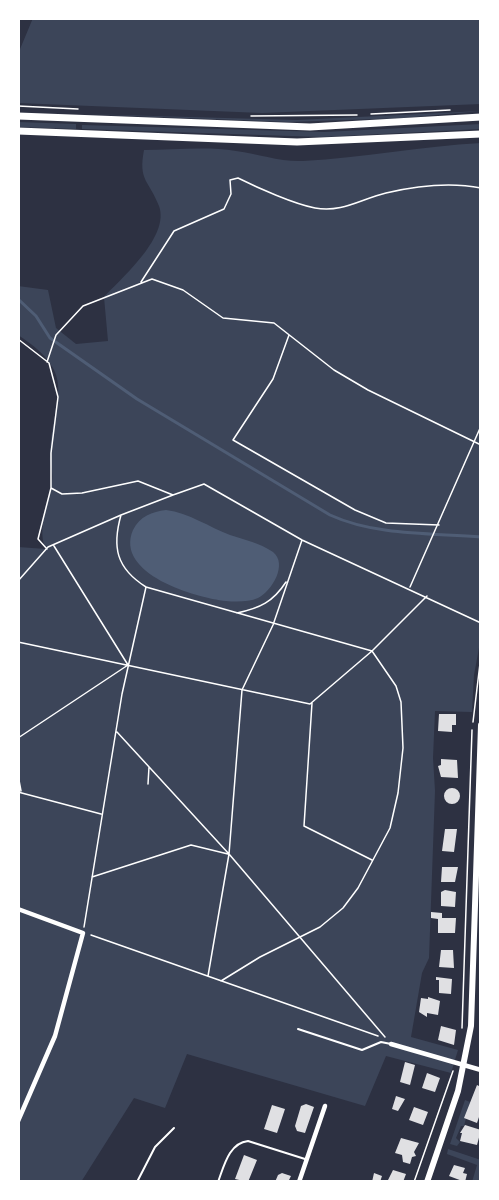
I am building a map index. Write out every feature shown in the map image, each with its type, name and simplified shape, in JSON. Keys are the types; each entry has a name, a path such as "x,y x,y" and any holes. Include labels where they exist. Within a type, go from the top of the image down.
{"main road":[{"path":"18,116 310,127 481,117"},
{"path":"18,132 297,142 481,134"}],"street":[{"path":"427,1182 464,1065 472,1005 481,725"},
{"path":"18,909 83,933 55,1036 18,1121"},
{"path":"389,1042 481,1070"},
{"path":"299,1182 325,1106"}],"lane":[{"path":"298,1029 362,1050 381,1042 389,1042"},
{"path":"137,1182 155,1147 174,1128"},
{"path":"218,1182 235,1145 241,1142 248,1141 307,1160"}],"path":[{"path":"18,106 81,109"},
{"path":"370,114 458,109"},
{"path":"245,116 360,115"},
{"path":"140,284 174,231 224,209 231,194 230,180 238,178 315,208 346,208 384,194 434,185 466,185 481,188"},
{"path":"47,362 56,335 83,306 152,279 183,290 223,318 274,323 334,370 368,390 481,444"},
{"path":"290,334 273,379 234,440 355,510 386,523 439,526"},
{"path":"18,339 47,362 58,397 51,453 51,488 38,539 46,549"},
{"path":"409,588 433,540 481,426"},
{"path":"51,488 62,494 82,493 138,481 173,495"},
{"path":"18,581 46,549 121,514 204,484 302,540 481,623"},
{"path":"121,514 116,534 118,558 134,579 146,587 273,625 372,651 387,670 399,694 403,748 399,793 390,828 358,888 343,908 320,927 260,957 220,982"},
{"path":"208,977 229,854 242,690 273,625 302,540"},
{"path":"54,546 128,665"},
{"path":"236,613 260,608 276,597 289,579"},
{"path":"146,587 128,665 83,933 389,1042"},
{"path":"373,861 304,826 312,703 372,651 427,596"},
{"path":"18,642 312,703"},
{"path":"461,1035 469,777 476,686 481,655"},
{"path":"18,738 128,665"},
{"path":"116,731 166,782 389,1042"},
{"path":"148,784 150,766"},
{"path":"18,775 20,792 102,815"},
{"path":"92,878 191,846 229,854"},
{"path":"414,1182 456,1063"}],"shaded area":[{"path":"33,18 481,18 481,104 262,113 18,103 18,54"},
{"path":"481,111 403,118 289,122 83,114 297,120"},
{"path":"18,122 76,124 76,129 18,127"},
{"path":"481,124 481,129 321,137 82,129 82,125 324,132"},
{"path":"481,143 481,637 474,675 472,712 435,711 433,758 435,791 429,958 422,973 411,1037 458,1050 451,1073 386,1056 365,1106 187,1054 165,1108 134,1098 81,1182 18,1182 18,547 46,549 42,534 52,481 50,456 58,389 56,376 50,363 38,350 18,335 18,286 48,290 56,328 76,344 108,341 104,297 143,255 158,230 161,218 159,206 143,174 144,150 214,149 303,161"},
{"path":"166,510 191,517 273,552 279,563 279,570 273,584 258,598 226,601 178,589 146,571 135,559 130,546 133,530 139,521 147,516"},
{"path":"465,1100 470,1102 464,1126 461,1126 456,1138 460,1142 457,1146 450,1144"},
{"path":"448,1149 481,1160 481,1182 472,1182 477,1165 447,1154"}],"building":[{"path":"439,714 456,714 456,725 452,725 452,732 438,731"},
{"path":"441,759 457,760 458,778 441,777 438,766 441,765"},
{"path":"452,788 460,796 452,804 444,796"},
{"path":"445,829 457,829 454,852 442,851"},
{"path":"442,867 458,867 455,882 441,882"},
{"path":"445,890 456,892 455,907 441,906 441,892"},
{"path":"431,912 442,913 442,918 456,918 455,933 438,933 438,919 431,918"},
{"path":"441,950 453,950 454,968 439,967"},
{"path":"436,977 452,979 451,994 439,993 439,980 436,980"},
{"path":"428,997 440,1001 438,1015 427,1013 427,1017 419,1012 421,998 428,999"},
{"path":"441,1026 456,1030 454,1045 438,1040"},
{"path":"405,1062 415,1065 410,1085 400,1082"},
{"path":"427,1073 440,1078 435,1092 422,1088"},
{"path":"477,1085 481,1087 481,1111 477,1123 464,1118"},
{"path":"396,1096 405,1099 398,1111 392,1109"},
{"path":"306,1104 314,1107 305,1133 297,1131 295,1126 301,1106"},
{"path":"272,1105 285,1109 277,1133 264,1129"},
{"path":"414,1107 428,1112 423,1125 409,1120"},
{"path":"465,1125 481,1130 477,1145 460,1141 462,1133 460,1133"},
{"path":"401,1138 419,1143 414,1152 416,1156 412,1157 410,1164 403,1162 402,1155 395,1153"},
{"path":"244,1155 257,1160 248,1182 235,1179"},
{"path":"454,1165 465,1168 463,1173 467,1174 465,1182 449,1176"},
{"path":"393,1170 406,1174 403,1182 387,1182"},
{"path":"282,1173 291,1176 288,1182 275,1182 278,1175"},
{"path":"374,1173 382,1176 380,1182 372,1182"}],"waterway":[{"path":"18,299 36,316 50,338 137,399 330,515 366,527 385,530 481,537"}]}
